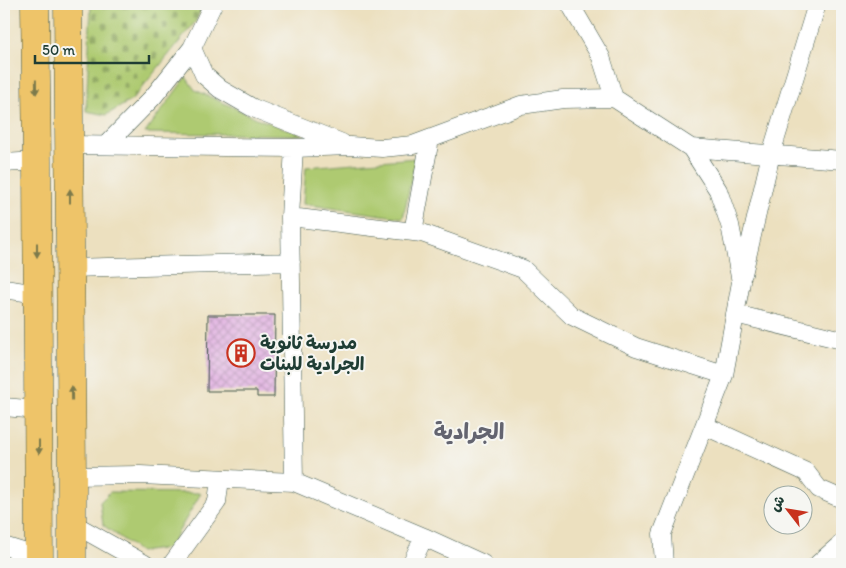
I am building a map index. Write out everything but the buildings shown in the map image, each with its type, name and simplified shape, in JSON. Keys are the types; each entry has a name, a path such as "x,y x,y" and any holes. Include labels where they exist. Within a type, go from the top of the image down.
{"highway":[{"path":"35,4 39,560"},
{"path":"68,4 72,564"}],"street":[{"path":"107,144 153,97 192,48 213,4"},
{"path":"570,4 601,57 614,98"},
{"path":"664,564 662,534 724,376 741,282 771,154 818,4"},
{"path":"192,48 204,75 220,89 253,108 350,146"},
{"path":"70,145 294,148 350,146 382,148 413,145 521,105 563,99 614,98 691,148 718,190 730,226 741,282"},
{"path":"413,232 430,139"},
{"path":"294,148 290,217 294,482"},
{"path":"691,148 842,160"},
{"path":"4,164 37,161"},
{"path":"290,217 422,233 524,270 572,316 636,347 724,376"},
{"path":"70,268 290,262"},
{"path":"4,289 38,294"},
{"path":"735,314 842,340"},
{"path":"4,407 38,410"},
{"path":"705,426 806,472 819,490 842,499"},
{"path":"72,476 140,475 294,482 483,564"},
{"path":"172,564 217,502 220,479"},
{"path":"72,523 145,564"},
{"path":"411,564 424,537"},
{"path":"818,564 842,543"},
{"path":"4,546 39,560"}],"green space":[{"path":"91,4 203,4 196,21 132,100 106,115 86,111"},
{"path":"186,77 195,90 261,120 304,135 145,133"},
{"path":"416,158 403,218 303,204 306,167"},
{"path":"110,492 201,493 169,548 140,552 103,525 100,502"}],"place":[{"name":"مدرسة ثانوية الجرادية للبنات","path":"241,353"}],"district":[{"name":"الجرادية","path":"469,431"}]}
